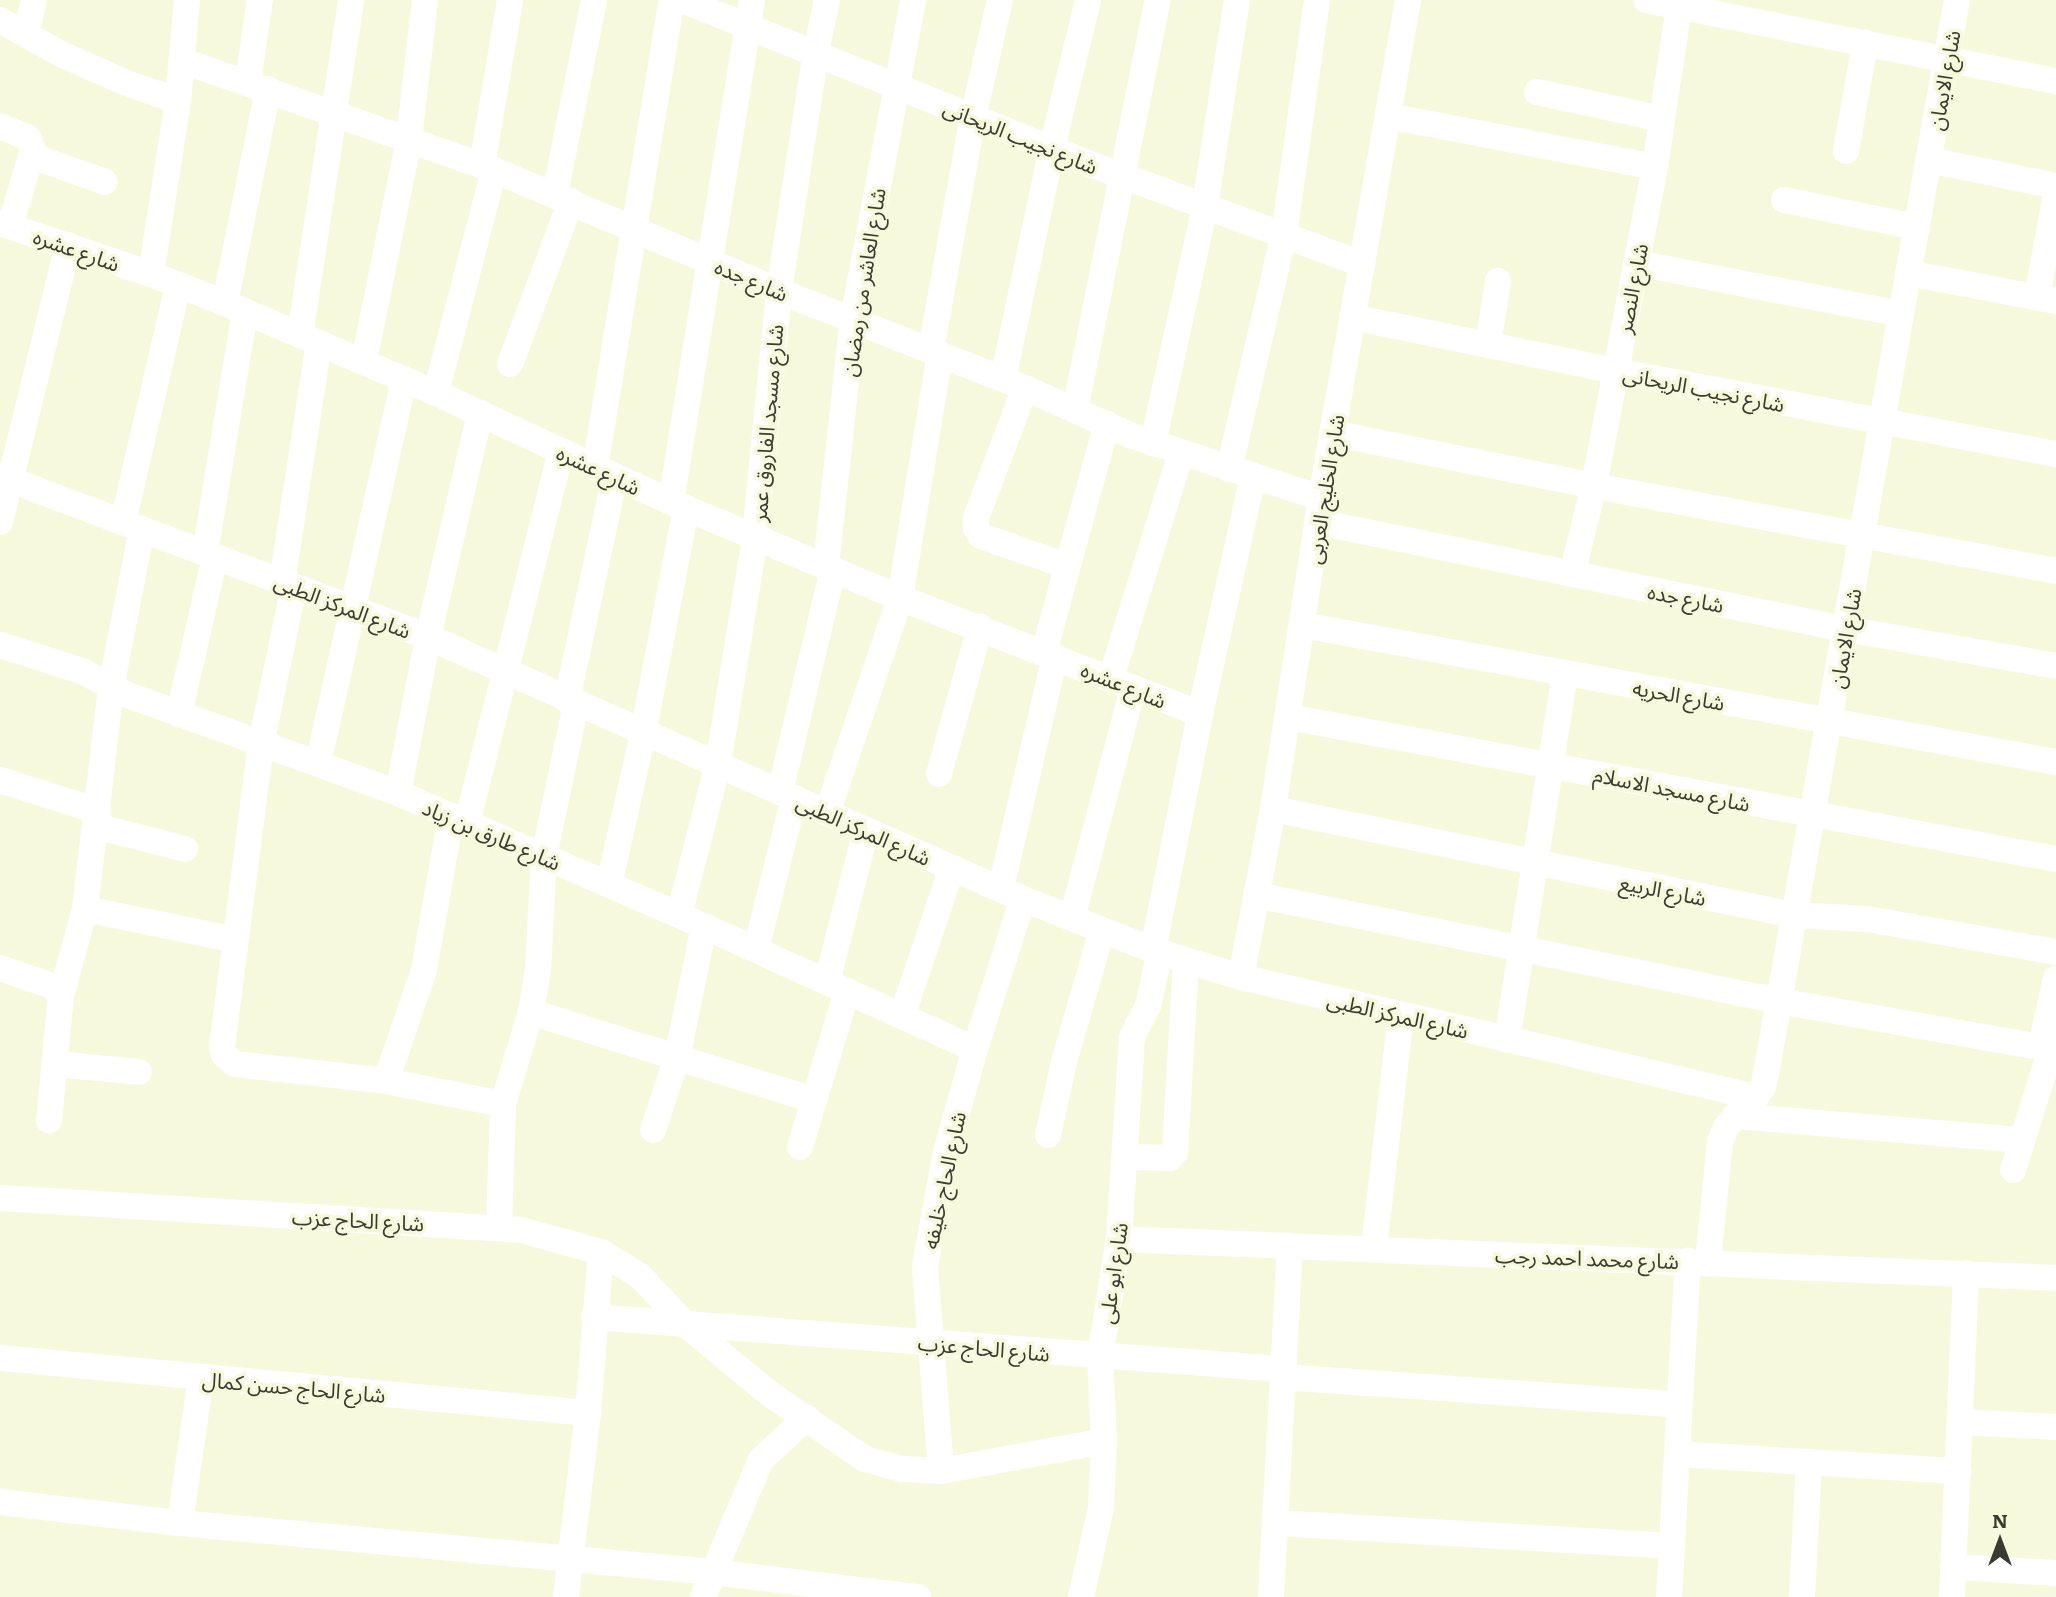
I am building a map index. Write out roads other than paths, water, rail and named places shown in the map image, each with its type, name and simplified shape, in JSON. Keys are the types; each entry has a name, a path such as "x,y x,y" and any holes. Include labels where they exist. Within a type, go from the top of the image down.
{"street":[{"path":"26,35 34,0"},
{"path":"151,274 178,101 187,0"},
{"path":"179,714 210,555 258,86 260,0"},
{"path":"351,0 310,339 288,584 261,743 222,1048 227,1059 235,1064 386,1080 503,1104"},
{"path":"364,361 409,139 425,0"},
{"path":"436,393 488,168 510,0"},
{"path":"510,364 563,197 594,0"},
{"path":"499,1227 503,1104 531,1013 538,970 544,856 571,702 605,472 634,228 673,0"},
{"name":"شارع نجيب الريحانى","path":"682,0 1125,177 1362,264"},
{"path":"609,884 643,734 678,505 710,260 752,0"},
{"name":"شارع مسجد الفاروق عمر","path":"679,915 718,764 755,537 779,291 816,52 828,0"},
{"name":"شارع العاشر من رمضان","path":"756,949 829,568 853,319 913,0"},
{"path":"827,813 900,598 973,117 1000,0"},
{"path":"1067,566 981,536 976,528 976,518 1014,383 1052,148 1088,0"},
{"path":"1075,410 1125,177 1158,0"},
{"path":"1153,443 1205,206 1237,0"},
{"name":"شارع ابو على","path":"1081,1597 1101,1508 1104,1441 1100,1357 1119,1239 1132,1037 1148,1006 1284,235 1317,0"},
{"name":"شارع الخليج العربى","path":"1241,977 1273,809 1319,510 1408,0"},
{"path":"1646,0 1679,4 2056,81"},
{"name":"شارع الايمان","path":"1669,1597 1679,1405 1698,1262 1720,1142 1726,1126 1756,1097 1766,1074 1957,0"},
{"name":"شارع النصر","path":"1572,574 1594,486 1655,167 1679,4"},
{"path":"0,20 124,82 178,101"},
{"path":"1846,151 1865,43"},
{"name":"شارع جده","path":"183,61 336,112 563,197 779,291 1014,383 1153,443 1241,472 1319,510 1572,574 1845,629 2056,667"},
{"path":"1537,92 1662,119"},
{"path":"1388,116 1655,167"},
{"path":"0,126 28,138 33,150 5,224"},
{"path":"32,156 105,182"},
{"path":"1929,160 2056,186"},
{"path":"1908,274 2046,299 2056,194"},
{"path":"1784,200 1917,227"},
{"name":"شارع عشره","path":"5,224 151,274 235,308 480,412 678,505 900,598 1200,714"},
{"path":"0,522 5,478 68,245"},
{"path":"1636,263 1902,314"},
{"path":"1488,345 1498,281"},
{"path":"48,1119 61,996 85,909 132,526 178,285"},
{"name":"شارع نجيب الريحانى","path":"1353,317 1616,371 2056,454"},
{"path":"318,764 404,379"},
{"path":"398,793 428,637 480,412"},
{"name":"شارع الحاج خليفه","path":"941,1471 925,1266 946,1152 975,1049 1012,894 1050,654 1067,566 1107,424"},
{"path":"1332,433 1594,486 2056,571"},
{"path":"386,1080 425,970 459,820 505,672 561,452"},
{"path":"1072,918 1122,683 1181,453"},
{"name":"شارع المركز الطبى","path":"5,478 428,637 643,734 718,764 1012,894 1156,951 1241,977 1756,1097"},
{"name":"شارع الحريه","path":"1302,625 2056,762"},
{"path":"939,774 979,627"},
{"name":"شارع طارق بن زياد","path":"0,645 82,671 111,687 179,714 398,793 756,949 975,1049"},
{"path":"1507,1040 1566,675"},
{"name":"شارع مسجد الاسلام","path":"1288,717 2056,859"},
{"path":"0,780 97,819 186,849"},
{"name":"شارع الربيع","path":"1273,809 1794,915 1867,919 2056,952"},
{"path":"800,1147 814,1100 866,830"},
{"path":"902,1016 952,867"},
{"path":"1256,895 1779,1002 2049,1048"},
{"path":"85,909 236,940"},
{"path":"653,1130 677,1058 704,926"},
{"path":"1048,1135 1064,1062 1102,930"},
{"path":"1126,1157 1170,1158 1175,1152 1186,960"},
{"path":"0,968 52,986 61,996"},
{"path":"2013,1170 2049,1048 2056,979"},
{"path":"531,1013 814,1100"},
{"path":"1374,1248 1401,1015"},
{"path":"55,1064 139,1072"},
{"path":"1735,1116 2022,1140"},
{"name":"شارع الحاج عزب","path":"0,1198 499,1227 601,1252 640,1276 685,1324 770,1394 865,1459 902,1469 941,1471 1104,1441"},
{"name":"شارع محمد احمد رجب","path":"1119,1239 2056,1278"},
{"path":"1271,1597 1290,1246"},
{"path":"566,1597 588,1413 601,1252"},
{"path":"1952,1597 1966,1273"},
{"name":"شارع الحاج عزب","path":"594,1317 1679,1405"},
{"name":"شارع الحاج حسن كمال","path":"0,1358 588,1413"},
{"path":"180,1523 201,1377"},
{"path":"703,1597 761,1460 806,1418"},
{"path":"1960,1422 2056,1427"},
{"path":"1677,1454 1958,1471"},
{"path":"1802,1597 1809,1462"},
{"path":"0,1502 180,1523 713,1572 831,1592 918,1597"},
{"path":"1275,1523 1672,1546"},
{"path":"1953,1567 2056,1573"}]}
